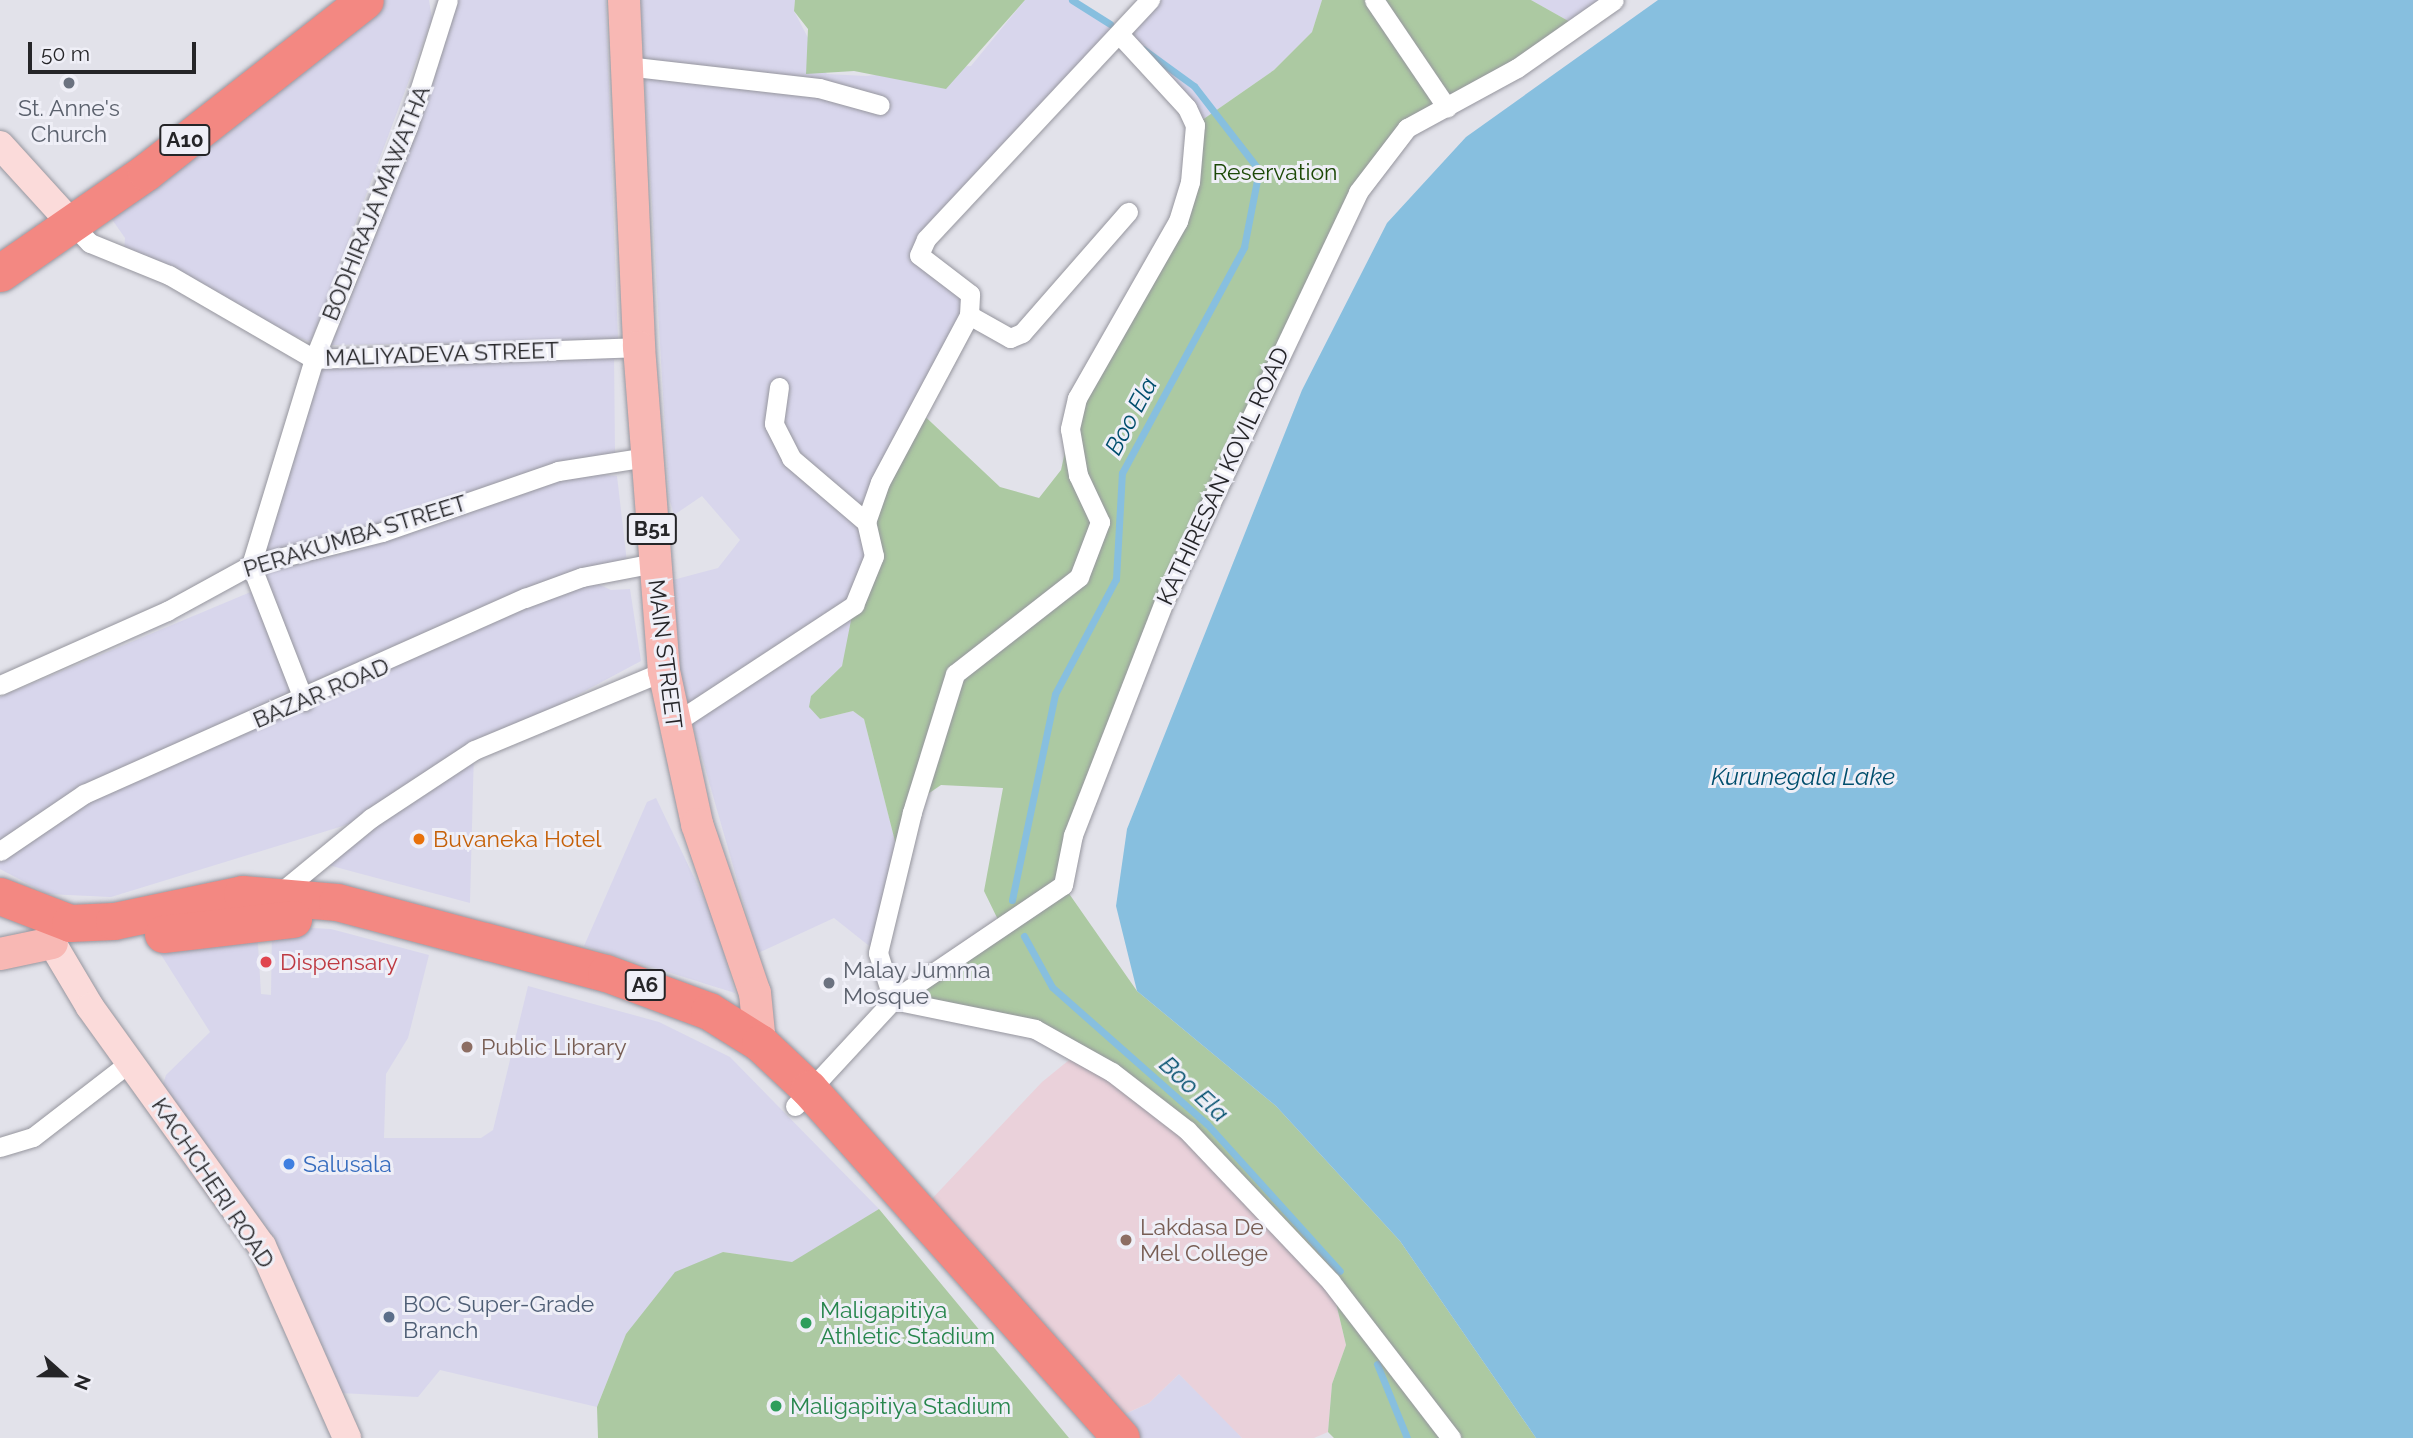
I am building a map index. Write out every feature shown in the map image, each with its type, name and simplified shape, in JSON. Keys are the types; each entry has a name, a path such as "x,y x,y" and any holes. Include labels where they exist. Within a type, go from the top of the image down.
{"highway":[{"name":"A10","path":"0,272 329,0"},
{"name":"A10","path":"0,248 66,216 365,0"},
{"name":"A6","path":"0,896 51,920 87,923 215,897 275,896 337,902 606,973 687,1001 760,1043 802,1098 1087,1438"},
{"name":"A6","path":"0,925 52,943 98,947 270,918 348,927 686,1023 802,1098 1121,1438"}],"main road":[{"name":"MAIN STREET","path":"624,0 639,347 664,671 673,724 697,824 755,993 760,1043"},
{"path":"0,145 66,216"},
{"path":"0,954 52,943"},
{"name":"KACHCHERI ROAD","path":"52,943 130,1062 262,1246 347,1438"}],"street":[{"name":"BODHIRAJA MAWATHA","path":"251,565 314,359 408,126 448,0"},
{"path":"866,522 916,408 969,315 970,294 919,255 926,239 1150,0"},
{"path":"1374,0 1447,108"},
{"name":"KATHIRESAN KOVIL ROAD","path":"893,1000 1063,885 1073,835 1166,597 1358,192 1407,128 1447,108 1614,0"},
{"path":"893,1000 878,953 912,812 955,674 1079,577 1100,522 1078,475 1070,429 1077,398 1178,221 1190,181 1195,125 1187,108 1119,34"},
{"path":"626,66 819,89 880,105"},
{"path":"969,315 1010,338 1022,333 1128,212"},
{"name":"MALIYADEVA STREET","path":"66,216 90,243 169,275 314,359 639,347"},
{"path":"673,724 854,605 874,556 866,522 792,458 774,424 779,387"},
{"name":"PERAKUMBA STREET","path":"0,685 167,611 251,565 382,532 558,471 646,457"},
{"name":"BAZAR ROAD","path":"0,851 84,794 304,701 525,598 582,577 654,563"},
{"path":"251,565 304,701"},
{"path":"275,896 371,818 474,750 664,671"},
{"path":"802,1098 893,1000"},
{"path":"893,1000 1035,1029 1112,1072 1177,1122 1331,1282 1451,1438"},
{"path":"0,1147 33,1137 130,1062"}],"shaded area":[{"path":"374,0 429,0 432,19 311,342 247,318 124,253 125,238 111,218 132,193"},
{"path":"457,0 606,0 618,341 331,345 426,107"},
{"path":"640,0 795,0 794,11 827,74 866,76 971,66 1025,0 1072,0 1119,34 1150,0 1322,0 1312,32 1274,70 1195,125 1119,35 919,255 970,294 916,408 842,666 811,696 820,719 853,711 864,719 900,861 878,953 834,918 758,953 677,670 669,581 718,568 740,540 702,496 674,515 669,498"},
{"path":"1531,0 1614,0 1579,27"},
{"path":"614,353 615,454 561,471 617,476 627,562 583,577 611,590 630,589 641,661 474,750 470,903 328,865 369,818 111,897 47,894 0,869 0,697 253,591 251,565 321,362"},
{"path":"656,798 715,921 735,993 584,946 647,802"},
{"path":"272,926 331,929 429,955 408,1038 386,1074 384,1138 481,1138 493,1130 528,986 659,1022 730,1057 879,1209 792,1263 723,1252 626,1334 597,1407 440,1370 418,1397 340,1393 271,1240 161,1090 166,1075 210,1032 158,950 257,927 261,994 271,995"},
{"name":"Lakdasa De Mel College","path":"1079,1052 1187,1130 1331,1282 1346,1345 1332,1384 1328,1432 1314,1438 1242,1438 1179,1374 1149,1403 1116,1418 928,1203 1042,1082"},
{"path":"1179,1374 1242,1438 1136,1438 1117,1418 1149,1403"}],"green space":[{"path":"795,0 1025,0 946,89 854,71 806,74 808,29 794,11"},
{"name":"Reservation","path":"1322,0 1531,0 1579,27 1407,128 1358,192 1166,597 1063,885 1137,991 1276,1106 1400,1241 1536,1438 1334,1438 1328,1432 1332,1384 1346,1345 1331,1282 1187,1130 1035,1029 893,1000 1003,930 984,891 1003,788 941,785 925,796 900,861 864,719 853,711 820,719 809,707 811,696 842,666 854,605 868,581 866,522 916,408 1000,487 1039,498 1061,470 1070,429 1178,221 1195,125 1274,70 1312,32"},
{"name":"Maligapitiya Athletic Stadium","path":"879,1209 1069,1438 598,1438 597,1407 626,1334 675,1272 723,1252 792,1262"}],"water":[{"name":"Kurunegala Lake","path":"1658,0 2413,0 2413,1438 1536,1438 1400,1241 1276,1106 1137,991 1116,906 1127,829 1302,390 1387,223 1466,137"}],"waterway":[{"name":"Boo Ela","path":"1072,0 1110,24"},
{"name":"Boo Ela","path":"1012,900 1055,694 1116,579 1122,473 1244,247 1259,170 1194,86 1143,49"},
{"name":"Boo Ela","path":"1024,936 1052,987 1207,1124 1340,1271"},
{"name":"Boo Ela","path":"1377,1364 1407,1438"}],"place":[{"name":"St. Anne's Church","path":"69,83"},
{"name":"Buvaneka Hotel","path":"419,839"},
{"name":"Dispensary","path":"266,962"},
{"name":"Malay Jumma Mosque","path":"829,983"},
{"name":"Public Library","path":"467,1047"},
{"name":"Salusala","path":"289,1164"},
{"name":"Lakdasa De Mel College","path":"1126,1240"},
{"name":"BOC Super-Grade Branch","path":"389,1317"},
{"name":"Maligapitiya Athletic Stadium","path":"806,1323"},
{"name":"Maligapitiya Stadium","path":"776,1406"}]}
